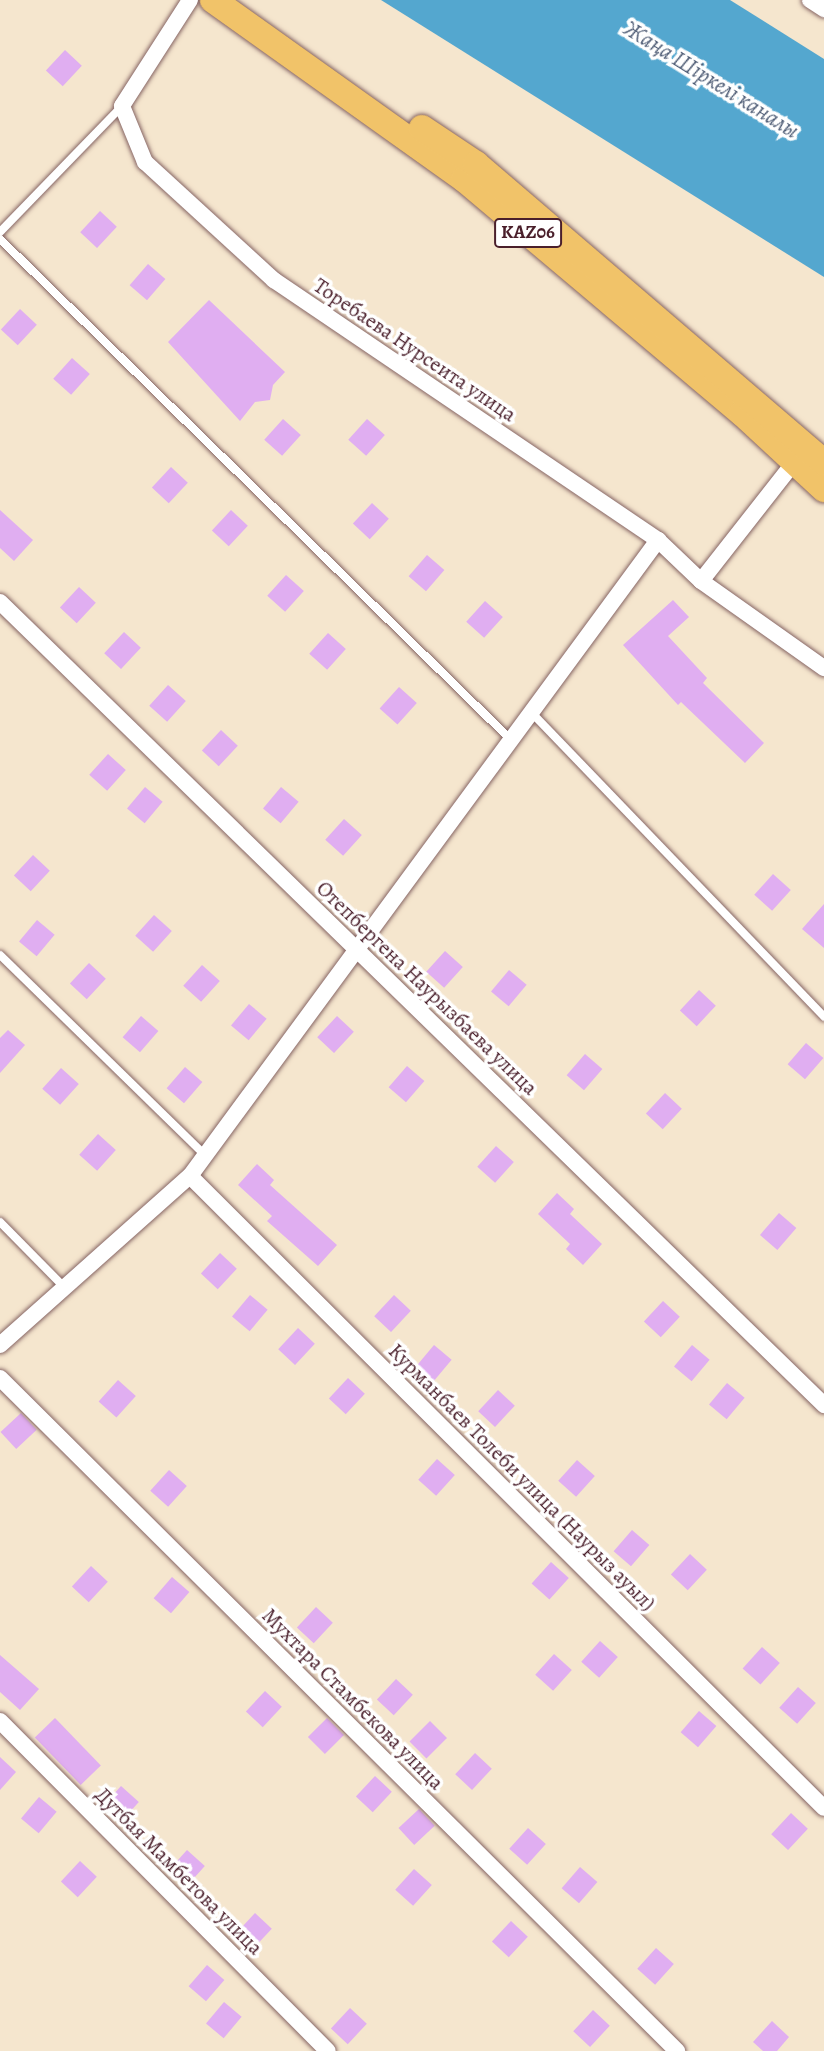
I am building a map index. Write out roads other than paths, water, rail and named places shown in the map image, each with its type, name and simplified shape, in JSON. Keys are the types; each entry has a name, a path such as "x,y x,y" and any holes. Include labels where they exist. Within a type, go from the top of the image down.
{"highway":[{"name":"KАZ06","path":"216,0 464,179 809,456 824,489"}],"street":[{"path":"122,106 190,0"},
{"path":"810,0 824,9"},
{"name":"Торебаева Нурсеита улица","path":"122,106 145,162 274,280 658,540 701,581 824,668"},
{"path":"701,581 809,456"},
{"path":"0,1345 67,1290 190,1176 355,946 512,741 658,540"},
{"name":"Отепбергена Наурызбаева улица","path":"0,602 824,1405"},
{"name":"Курманбаев Толеби улица (Наурыз ауыл)","path":"190,1176 824,1808"},
{"name":"Мухтара Стамбекова улица","path":"0,1378 677,2051"},
{"name":"Дутбая Мамбетова улица","path":"0,1721 328,2051"}],"lane":[{"path":"0,232 122,106"},
{"path":"0,239 512,741"},
{"path":"531,712 824,1017"},
{"path":"0,955 205,1156"},
{"path":"0,1222 67,1290"}],"water":[{"name":"Жаңа Шіркелі каналы","path":"381,0 730,0 824,59 824,277"}]}
